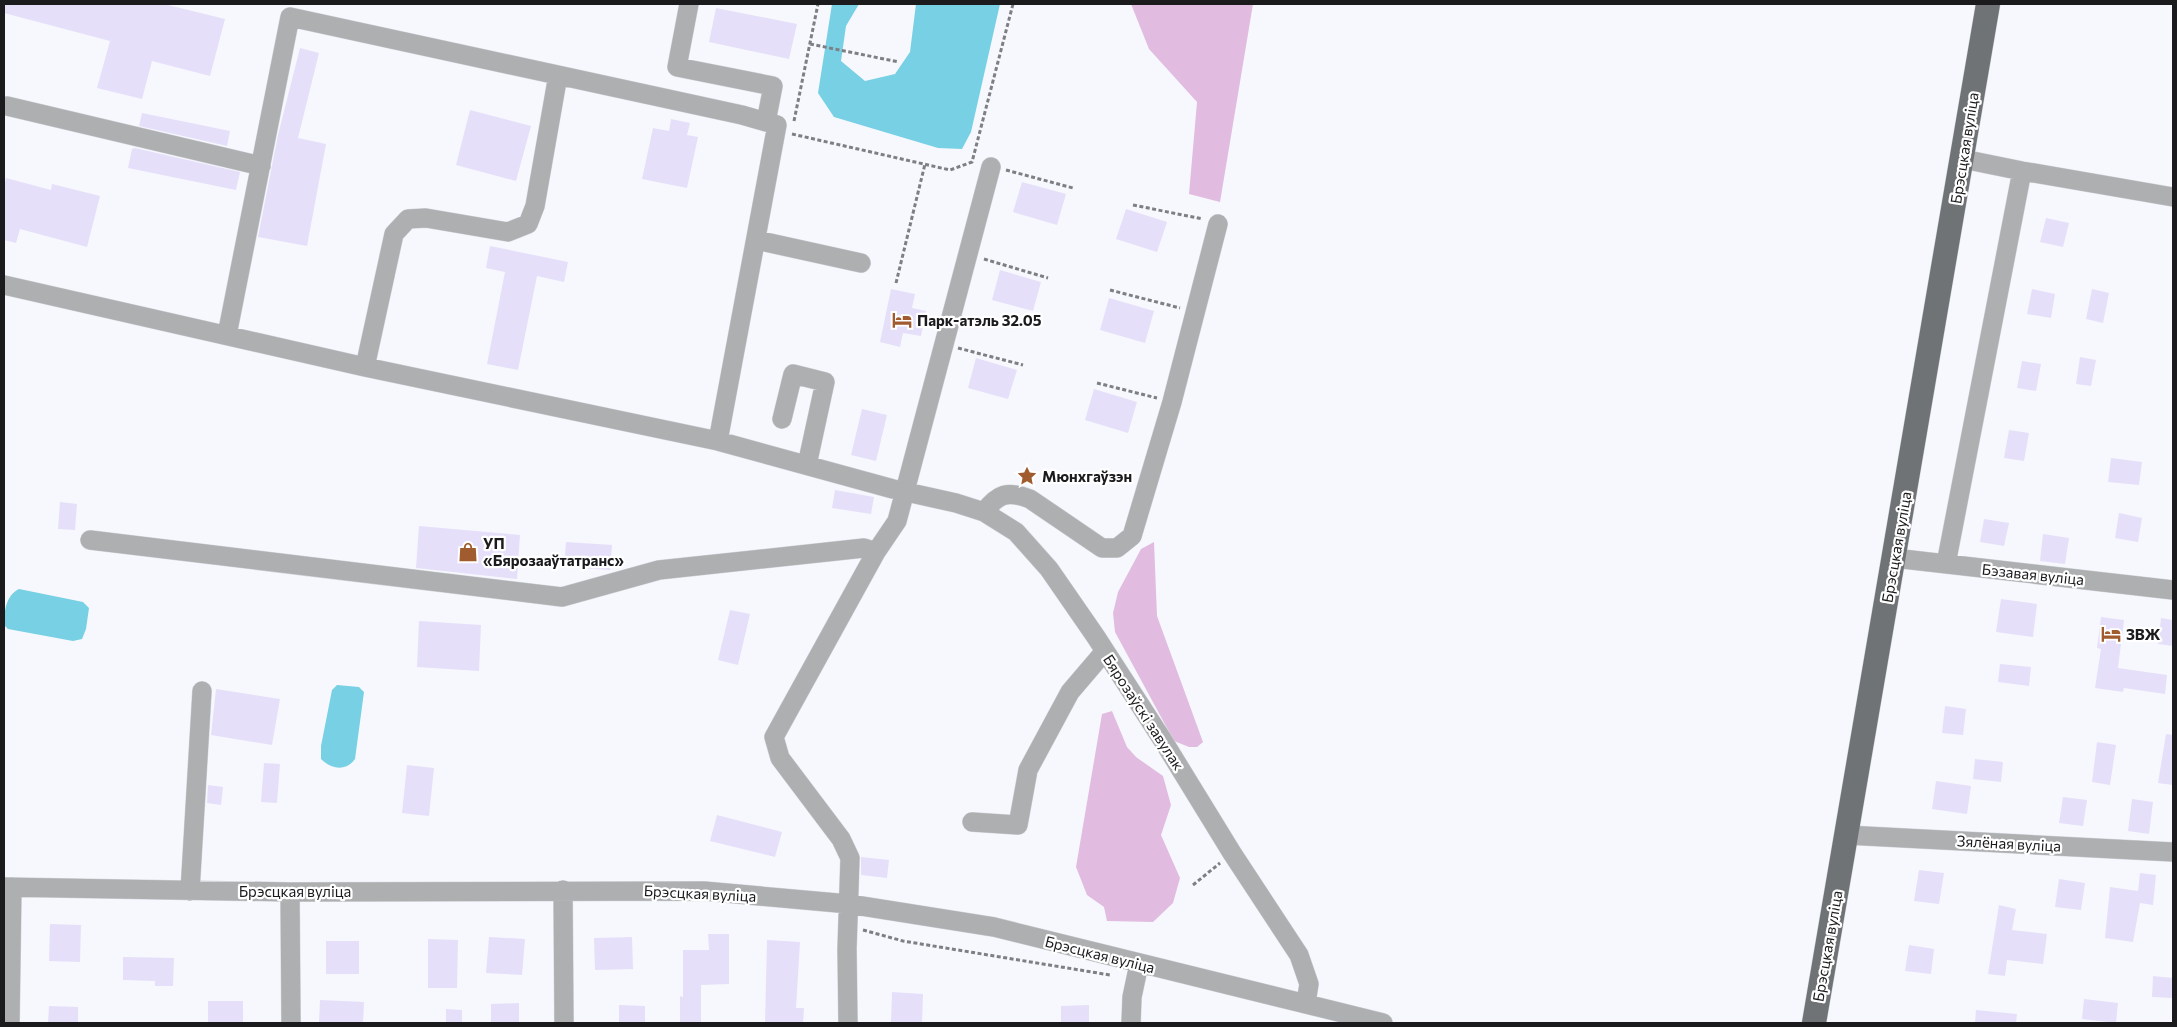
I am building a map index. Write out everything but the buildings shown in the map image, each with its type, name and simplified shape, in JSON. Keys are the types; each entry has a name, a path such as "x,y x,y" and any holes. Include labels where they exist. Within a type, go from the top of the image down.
{"main road":[{"name":"Брэсцкая вуліца","path":"1814,1023 1988,4"}],"street":[{"path":"689,4 676,67 773,86 766,122"},
{"path":"227,334 292,11 558,76 742,114 778,126 718,441"},
{"path":"365,367 394,234 408,219 426,218 508,232 528,224 535,206 558,76"},
{"path":"8,106 261,166"},
{"path":"1963,159 2173,197"},
{"path":"848,1023 850,858 841,839 780,758 774,737 876,552 897,521 991,167"},
{"path":"1946,564 2022,171"},
{"path":"984,512 994,499 1004,494 1019,494 1030,499 1102,548 1117,548 1132,536 1172,402 1218,224"},
{"path":"756,240 862,263"},
{"name":"Бярозаўскі завулак","path":"4,285 227,334 365,367 718,441 984,512 1016,532 1023,540 1048,569 1105,651 1232,853 1299,955 1309,984 1306,1004"},
{"path":"782,419 793,374 824,382 807,466"},
{"path":"90,540 562,597 659,570 864,548 876,552"},
{"name":"Бэзавая вуліца","path":"1894,558 2173,590"},
{"path":"972,822 1018,825 1028,770 1070,692 1105,651"},
{"path":"190,891 202,692"},
{"name":"Зялёная вуліца","path":"1846,835 2173,852"},
{"path":"8,887 10,1023"},
{"name":"Брэсцкая вуліца","path":"8,887 290,892 704,891 849,904 994,927 1137,972 1306,1004 1383,1023"},
{"path":"563,890 564,1023"},
{"path":"290,892 290,1023"},
{"path":"1131,1023 1132,997 1137,972"}],"path":[{"path":"818,4 791,134 950,170 972,162 1012,4"},
{"path":"810,44 899,62"},
{"path":"896,283 925,164"},
{"path":"991,167 1073,188"},
{"path":"1133,205 1218,224"},
{"path":"968,254 1048,278"},
{"path":"1110,290 1196,312"},
{"path":"945,344 1023,365"},
{"path":"1097,383 1172,402"},
{"path":"1193,885 1232,853"},
{"path":"848,925 903,941 1137,972"}],"shaded area":[{"path":"1131,4 1253,4 1220,202 1189,194 1197,102 1149,49"},
{"path":"1154,542 1157,616 1203,742 1197,747 1189,747 1174,741 1115,632 1113,613 1118,592 1141,549"},
{"path":"1112,711 1127,747 1136,757 1163,776 1171,805 1161,835 1180,878 1173,903 1153,922 1107,921 1104,907 1087,895 1076,867 1102,714"}],"water":[{"path":"832,4 859,4 846,26 841,61 865,81 895,74 910,52 916,4 1000,4 971,132 962,149 938,148 834,117 818,93"},
{"path":"19,589 83,602 89,608 86,629 82,639 73,641 8,629 4,625 7,604 11,595"},
{"path":"337,685 359,687 364,692 355,759 347,766 338,768 329,765 321,759 321,746 332,690"}],"place":[{"name":"Парк-атэль 32.05","path":"902,320"},
{"name":"Мюнхгаўзэн","path":"1027,476"},
{"name":"УП «Бярозааўтатранс»","path":"468,552"},
{"name":"ЗВЖ","path":"2111,634"}]}
